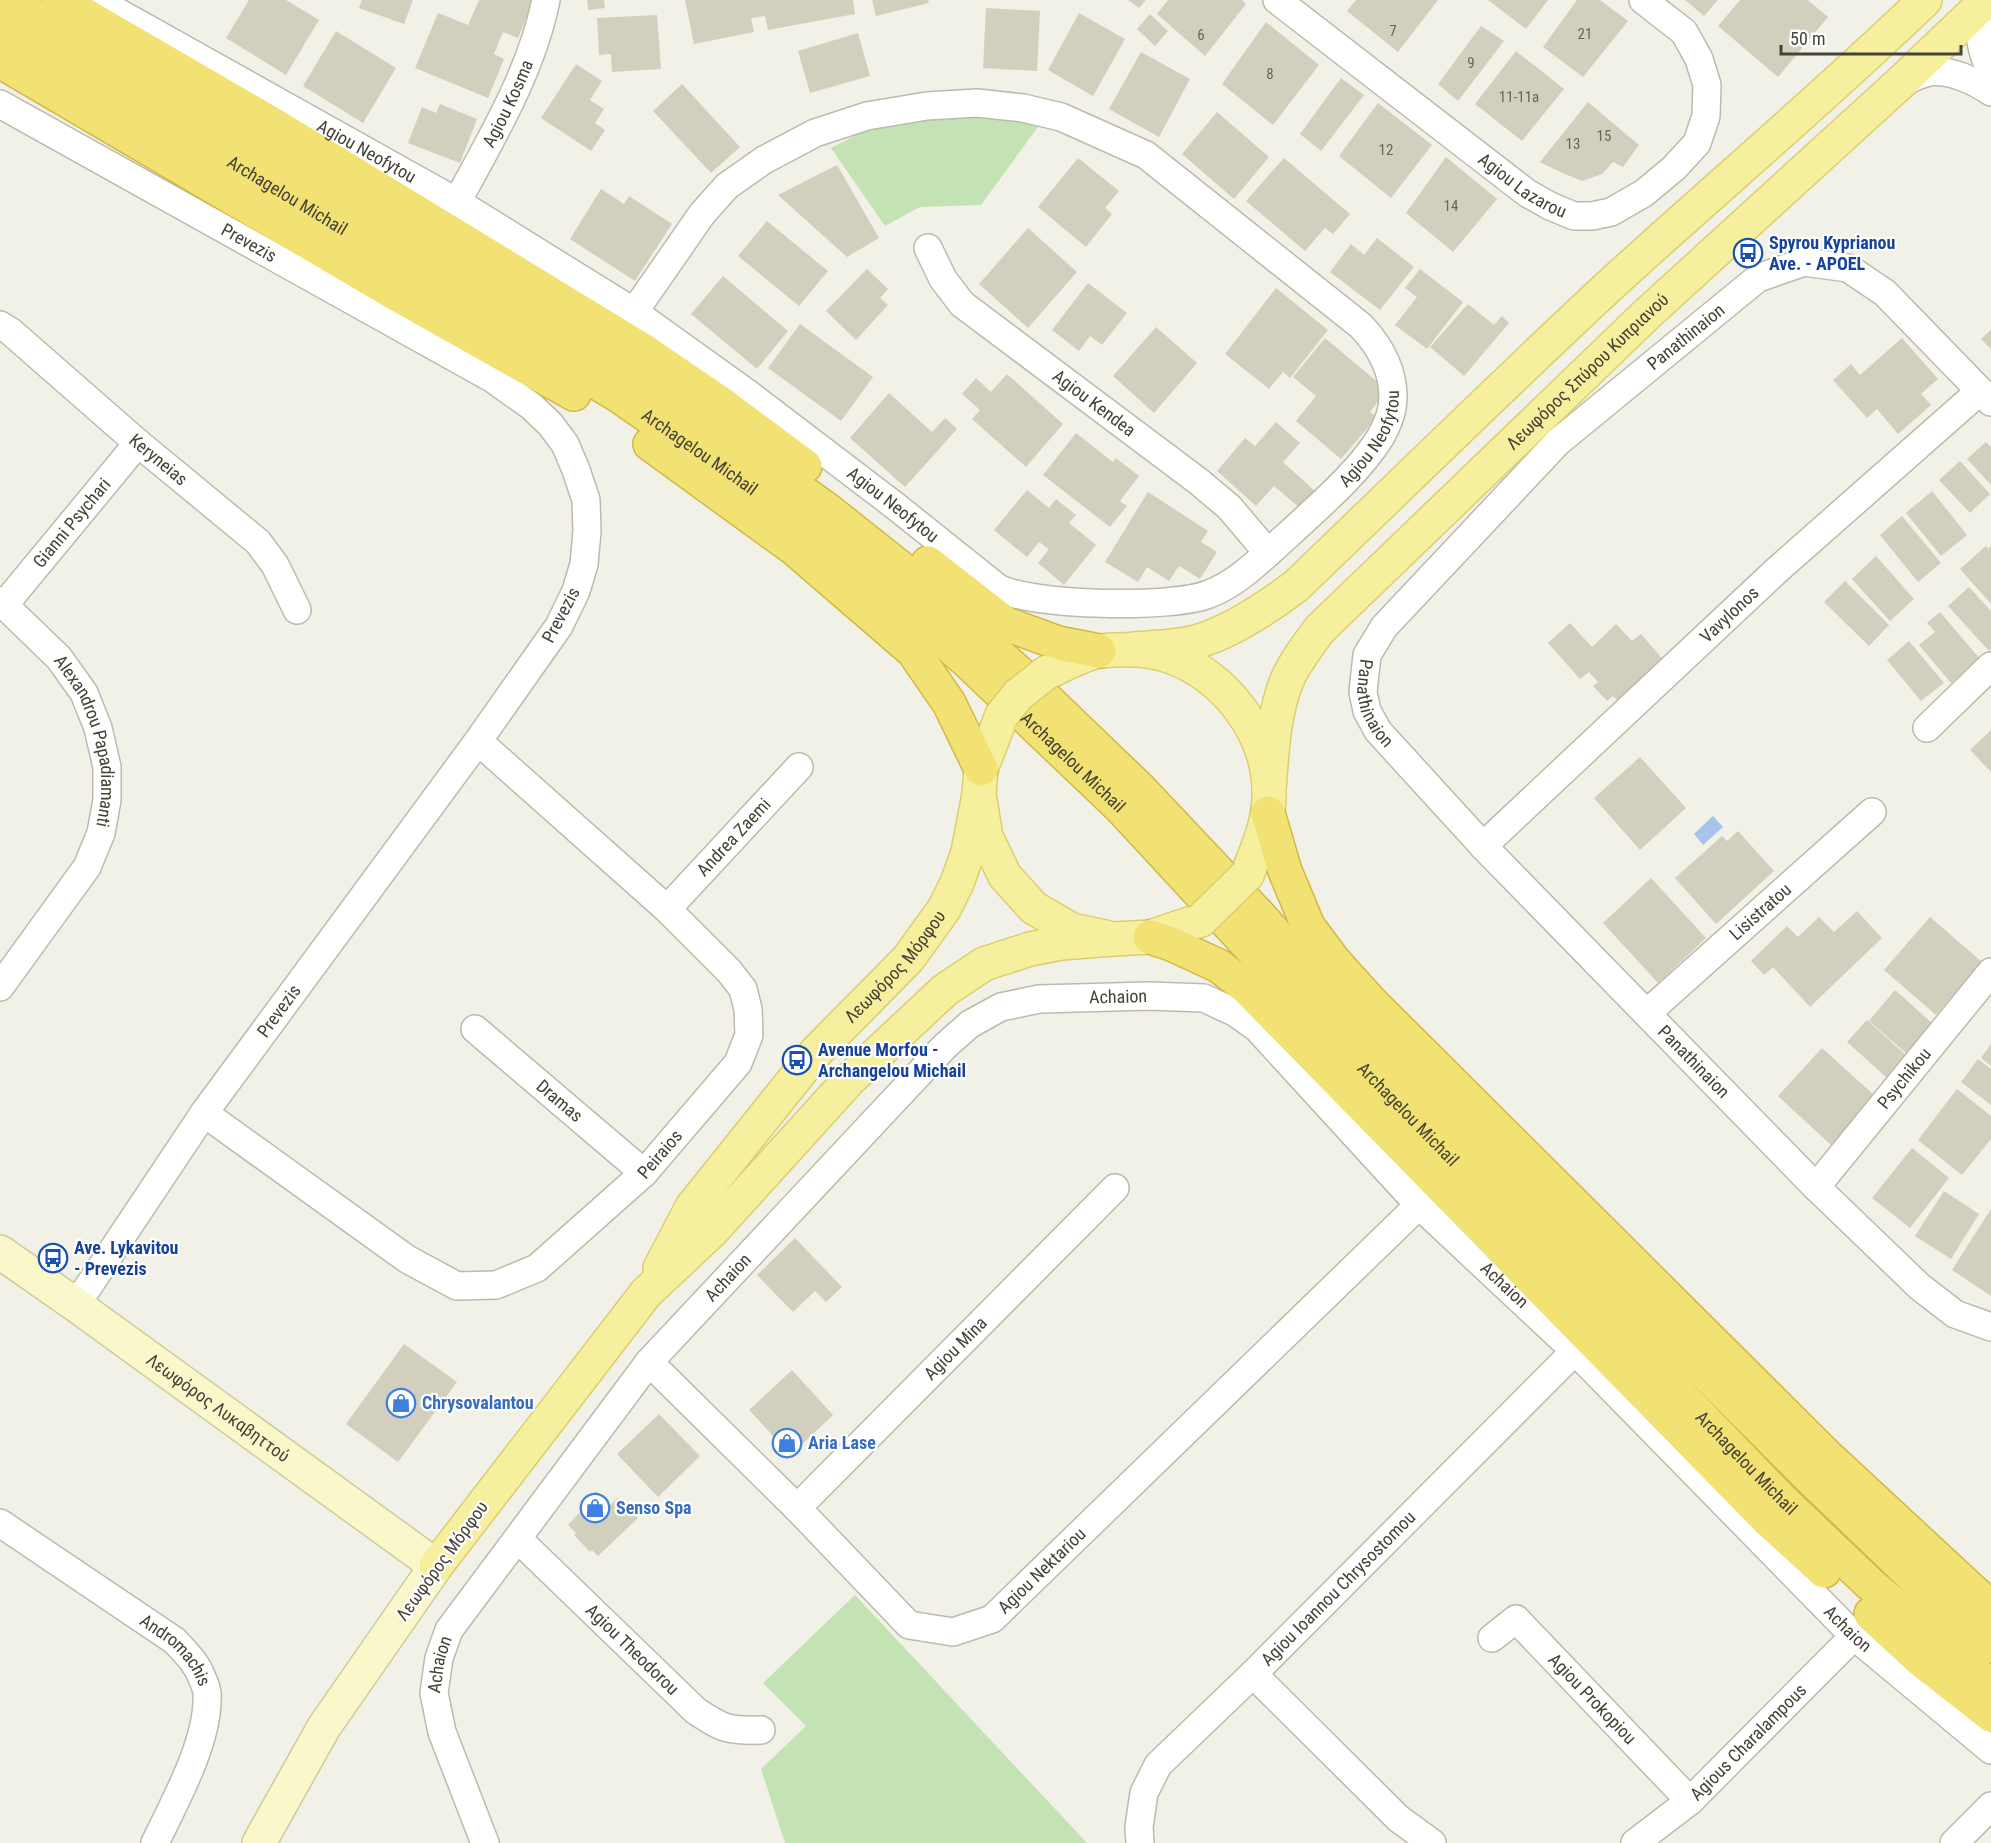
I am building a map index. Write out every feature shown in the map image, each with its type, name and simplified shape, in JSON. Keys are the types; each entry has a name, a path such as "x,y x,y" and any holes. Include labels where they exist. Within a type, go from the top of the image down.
{"highway":[{"name":"Archagelou Michail","path":"8,0 260,147 630,370 829,511 907,573 1001,656 1140,789 1354,1022 1808,1476 1956,1618 1991,1646"},
{"path":"60,0 274,125 641,349 723,405 844,495 1006,624 1058,644 1098,651"},
{"name":"Archagelou Michail","path":"0,27 207,147 616,394 778,508 894,598 969,663 1121,808 1335,1039 1783,1501 1878,1591 1991,1686"},
{"path":"0,60 391,291 603,410 796,550 913,651 950,703 980,782"},
{"path":"1268,802 1285,871 1308,926 1334,961 1371,1002 1826,1455 1991,1608"},
{"path":"1150,938 1171,944 1219,966 1246,987 1767,1519 1921,1660 1991,1715"}],"main road":[{"path":"1134,649 1199,641 1242,622 1268,607 1296,585 1597,298 1719,186 1841,79 1924,0"},
{"name":"Λεωφόρος Σπύρου Κυπριανού","path":"1150,938 1201,920 1247,874 1262,838 1276,718 1287,680 1301,654 1320,629 1647,314 1899,84 1985,2"},
{"name":"Λεωφόρος Μόρφου","path":"646,1293 692,1207 816,1051 908,959 944,909 957,883 968,852 980,782 1002,715 1018,695 1046,673 1098,651 1134,649"},
{"path":"1134,649 1168,656 1179,661 1200,671 1228,693 1250,722 1263,755 1268,802"},
{"path":"980,782 986,837 1005,876 1034,908 1072,930 1114,939 1150,938"},
{"name":"Λεωφόρος Μόρφου","path":"259,1843 324,1727 436,1566 646,1293 712,1231 850,1079 945,990 984,964 1030,949 1061,943 1114,939"},
{"name":"Λεωφόρος Λυκαβηττού","path":"0,1252 436,1566"}],"street":[{"name":"Agiou Neofytou","path":"96,0 457,202 634,312 756,399 894,504 998,588 1008,593 1022,597 1092,602 1164,603 1208,595 1225,587 1268,553 1348,478 1381,436 1392,407 1392,383 1382,353 1361,326 1146,155 1061,117 1023,108 977,103 927,106 867,116 815,133 764,160 727,186 702,214 634,312"},
{"name":"Agiou Kosma","path":"457,202 499,126 520,80 546,0"},
{"name":"Agiou Lazarou","path":"1276,0 1527,193 1574,216 1592,216 1611,212 1644,193 1674,168 1697,143 1706,116 1707,85 1699,59 1684,32 1643,0"},
{"path":"1985,2 1979,26 1981,48 1991,72"},
{"path":"1899,84 1931,71 1970,80 1991,92"},
{"name":"Prevezis","path":"0,104 493,380 531,406 550,424 565,444 586,500 587,531 584,564 576,591 559,626 478,741 204,1113 76,1305"},
{"name":"Agiou Kendea","path":"928,248 943,279 962,304 1198,481 1229,507 1268,553"},
{"name":"Panathinaion","path":"1985,397 1885,293 1848,267 1804,262 1758,278 1558,442 1384,627 1367,655 1364,692 1367,711 1378,731 1483,846 1816,1186 1929,1294 1955,1314 1991,1327"},
{"name":"Keryneias","path":"0,325 10,330 138,443 258,542 275,565 297,609"},
{"name":"Vavylonos","path":"1483,846 1776,571 1985,397"},
{"name":"Gianni Psychari","path":"2,602 138,443"},
{"name":"Alexandrou Papadiamanti","path":"0,987 87,867 101,833 107,800 107,767 99,728 84,693 59,658 2,602"},
{"path":"1927,728 1991,666"},
{"name":"Peiraios","path":"204,1113 407,1259 457,1286 496,1285 537,1268 644,1173 738,1063 749,1035 748,1010 743,989 729,971 667,909 478,741"},
{"name":"Andrea Zaemi","path":"667,909 799,767"},
{"name":"Lisistratou","path":"1647,1013 1872,812"},
{"name":"Psychikou","path":"1816,1186 1991,972"},
{"name":"Achaion","path":"485,1843 442,1732 434,1693 439,1658 449,1630 649,1362 944,1047 970,1024 1001,1007 1040,999 1149,996 1204,998 1236,1012 1257,1028 1419,1205 1575,1352 1854,1636 1991,1750"},
{"name":"Dramas","path":"475,1029 644,1173"},
{"name":"Agiou Mina","path":"797,1508 1115,1188"},
{"name":"Agiou Nektariou","path":"649,1362 797,1508 909,1624 953,1632 992,1619 1419,1205"},
{"name":"Agiou Ioannou Chrysostomou","path":"1140,1843 1139,1827 1144,1793 1158,1765 1253,1674 1575,1352"},
{"name":"Andromachis","path":"0,1523 175,1641 191,1658 202,1676 208,1699 202,1732 188,1772 155,1843"},
{"name":"Agiou Theodorou","path":"518,1539 696,1711 716,1725 734,1731 761,1730"},
{"name":"Agiou Prokopiou","path":"1492,1638 1516,1619 1690,1801"},
{"name":"Agious Charalampous","path":"1635,1843 1690,1801 1854,1636"},
{"path":"1253,1674 1399,1819 1432,1843"},
{"path":"1954,1843 1991,1806"}],"green space":[{"path":"966,108 1040,124 981,205 920,207 885,226 831,148 880,123"},
{"path":"855,1595 1087,1843 785,1843 761,1769 806,1726 763,1683"}],"water":[{"path":"1713,816 1723,827 1703,845 1694,834"}],"building":[{"path":"249,0 286,0 319,20 286,75 226,38"},
{"path":"362,0 413,0 404,24 359,8"},
{"path":"479,0 534,0 518,38 503,32 494,54 504,59 488,98 415,68 438,13 468,25"},
{"path":"587,0 604,0 605,8 588,10"},
{"path":"685,0 853,0 855,14 768,30 765,16 751,18 754,32 694,44"},
{"path":"872,0 928,0 929,3 876,16"},
{"path":"1128,0 1146,0 1139,8"},
{"path":"1168,0 1242,0 1246,4 1205,56 1157,14"},
{"path":"1356,0 1438,0 1398,52 1347,11"},
{"path":"1488,0 1548,0 1526,29"},
{"path":"1577,0 1600,0 1628,21 1583,77 1543,47"},
{"path":"1685,0 1718,0 1704,16"},
{"path":"1740,0 1808,0 1828,17 1778,77 1718,26"},
{"path":"986,8 1040,11 1037,71 983,68"},
{"path":"1079,13 1125,39 1093,96 1048,70"},
{"path":"1150,14 1168,31 1155,46 1137,29"},
{"path":"657,15 661,69 612,72 611,54 599,55 597,18"},
{"path":"1266,22 1319,65 1273,125 1222,84"},
{"path":"1481,26 1504,41 1458,101 1438,84"},
{"path":"336,31 396,68 363,123 303,86"},
{"path":"858,33 870,76 810,93 798,51"},
{"path":"1516,51 1564,89 1522,141 1475,104"},
{"path":"1141,52 1190,79 1159,137 1109,109"},
{"path":"576,64 602,81 590,100 604,109 595,123 605,130 591,151 541,118"},
{"path":"1341,78 1364,95 1321,151 1300,134"},
{"path":"682,84 740,147 711,173 653,111"},
{"path":"1588,102 1639,145 1623,167 1613,162 1602,174 1582,181 1540,162"},
{"path":"1378,103 1432,145 1391,198 1339,156"},
{"path":"440,104 477,119 460,163 408,143 422,107 436,113"},
{"path":"1217,112 1269,157 1234,199 1182,154"},
{"path":"1446,157 1497,199 1453,252 1406,213"},
{"path":"1078,158 1119,191 1105,208 1112,214 1086,247 1038,207"},
{"path":"1284,158 1350,214 1333,234 1325,228 1305,251 1246,201"},
{"path":"837,165 879,238 847,257 778,195"},
{"path":"601,189 624,204 629,196 672,224 635,281 570,239"},
{"path":"767,221 828,271 799,306 738,256"},
{"path":"1028,228 1077,272 1028,328 979,284"},
{"path":"1377,238 1414,267 1380,310 1330,272 1351,244 1364,255"},
{"path":"867,269 888,289 880,298 888,305 856,340 826,311"},
{"path":"1420,269 1463,302 1427,349 1395,325 1417,297 1405,288"},
{"path":"723,276 788,331 757,369 691,314"},
{"path":"1088,283 1127,313 1102,345 1090,336 1079,351 1052,330"},
{"path":"1276,288 1328,330 1290,378 1283,372 1269,389 1225,354"},
{"path":"1468,304 1494,325 1502,316 1509,323 1464,376 1430,347"},
{"path":"800,324 873,377 841,421 768,368"},
{"path":"1156,327 1197,363 1154,413 1113,376"},
{"path":"1991,330 1991,349 1981,339"},
{"path":"1325,338 1387,390 1370,412 1377,417 1341,459 1296,421 1316,396 1293,377"},
{"path":"1902,338 1938,379 1921,394 1931,405 1898,434 1877,409 1867,418 1833,380 1851,364 1860,375"},
{"path":"1007,374 1063,424 1026,467 972,419 980,410 962,394 976,378 991,392"},
{"path":"889,393 932,432 945,418 957,429 905,487 850,438"},
{"path":"1276,422 1300,443 1283,462 1316,492 1301,509 1274,486 1256,506 1217,471 1245,438 1255,446"},
{"path":"1076,433 1113,462 1116,458 1139,476 1120,501 1127,506 1110,527 1043,475"},
{"path":"1986,442 1991,447 1991,485 1967,459"},
{"path":"1960,461 1990,494 1970,513 1939,480"},
{"path":"1027,490 1049,508 1056,499 1076,515 1069,523 1096,545 1064,585 1038,563 1049,549 1039,542 1027,557 994,530"},
{"path":"1932,491 1967,535 1941,556 1906,513"},
{"path":"1148,492 1208,531 1201,542 1217,552 1200,579 1179,566 1169,581 1147,567 1138,582 1105,562"},
{"path":"1902,516 1941,563 1918,582 1880,535"},
{"path":"1986,546 1988,549 1991,546 1991,604 1960,569"},
{"path":"1876,556 1914,599 1890,621 1852,579"},
{"path":"1845,581 1889,625 1869,646 1824,602"},
{"path":"1969,587 1991,611 1991,649 1989,651 1948,606"},
{"path":"1940,612 1980,659 1951,683 1919,645 1935,632 1927,623"},
{"path":"1570,623 1592,647 1616,624 1632,641 1641,634 1666,663 1621,704 1613,696 1607,701 1593,686 1598,682 1589,672 1580,679 1548,643"},
{"path":"1909,641 1944,683 1921,701 1887,660"},
{"path":"1991,730 1991,772 1970,750"},
{"path":"1640,757 1686,808 1640,850 1594,798"},
{"path":"1738,831 1774,871 1716,924 1675,878 1722,836 1727,841"},
{"path":"1651,878 1706,938 1658,983 1603,923"},
{"path":"1857,911 1882,938 1810,1007 1773,967 1764,975 1751,961 1787,926 1798,937 1819,917 1834,932"},
{"path":"1930,917 1982,962 1936,1015 1884,970"},
{"path":"1895,990 1932,1023 1906,1053 1869,1021"},
{"path":"1867,1020 1906,1055 1886,1077 1847,1042"},
{"path":"1991,1044 1991,1066 1981,1058"},
{"path":"1822,1048 1875,1096 1831,1145 1778,1096"},
{"path":"1978,1059 1991,1069 1991,1105 1961,1082"},
{"path":"1957,1089 1991,1116 1991,1139 1962,1175 1918,1140"},
{"path":"1912,1148 1949,1178 1910,1228 1872,1198"},
{"path":"1944,1191 1979,1214 1951,1259 1915,1236"},
{"path":"1991,1209 1991,1296 1952,1270"},
{"path":"795,1238 842,1287 826,1302 815,1291 793,1312 757,1275"},
{"name":"Chrysovalantou","path":"404,1344 457,1382 398,1462 346,1424"},
{"path":"792,1370 833,1415 791,1455 749,1410"},
{"path":"659,1414 700,1456 658,1497 617,1454"},
{"path":"596,1491 610,1505 618,1498 638,1518 598,1556 592,1550 590,1552 568,1525 581,1511 579,1508"}],"place":[{"name":"Spyrou Kyprianou Ave. - APOEL","path":"1748,253"},
{"name":"Avenue Morfou - Archangelou Michail","path":"797,1060"},
{"name":"Ave. Lykavitou - Prevezis","path":"53,1258"},
{"name":"Chrysovalantou","path":"401,1403"},
{"name":"Aria Lase","path":"787,1443"},
{"name":"Senso Spa","path":"595,1508"}]}
